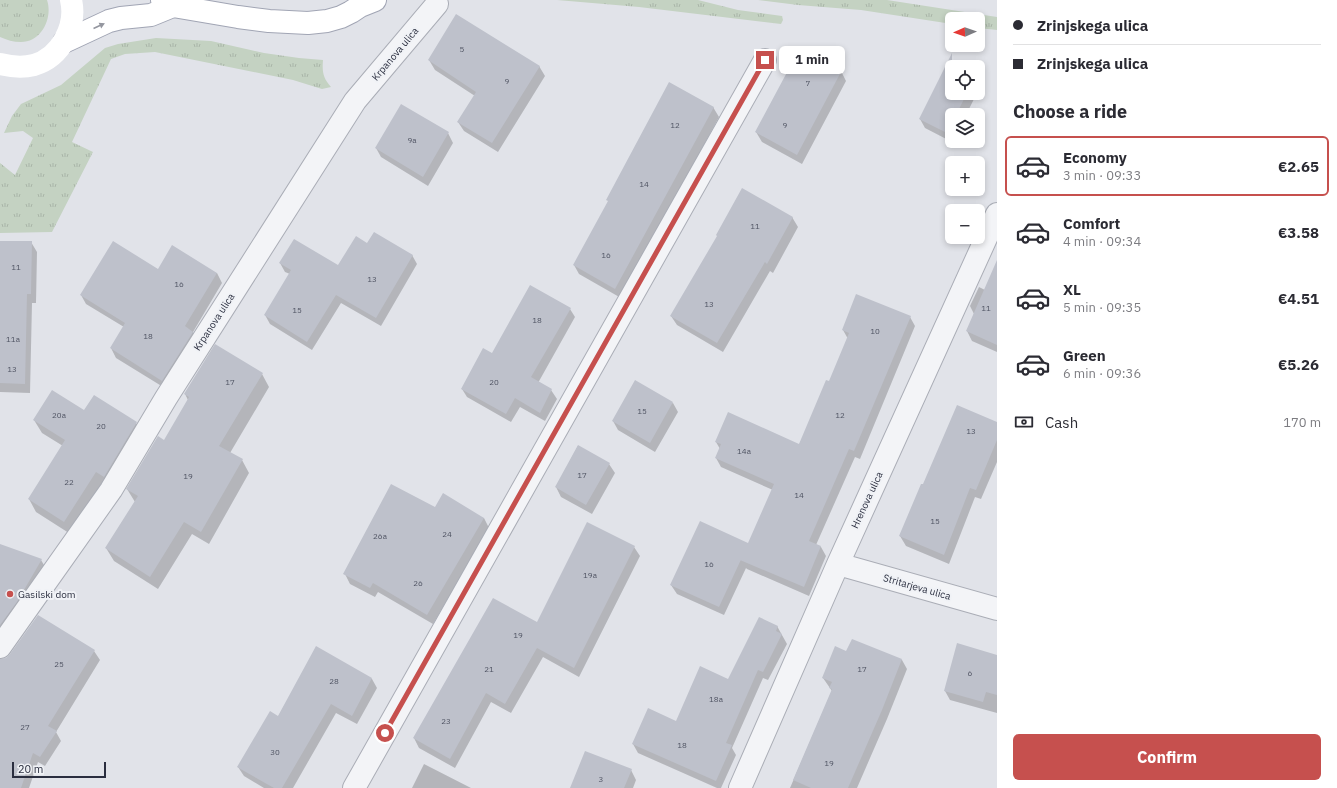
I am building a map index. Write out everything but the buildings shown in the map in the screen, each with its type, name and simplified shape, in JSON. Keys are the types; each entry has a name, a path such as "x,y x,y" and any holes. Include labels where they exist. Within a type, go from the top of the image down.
{"main road":[{"path":"0,64 17,68 35,65 51,56 64,42 71,26 71,0"},
{"path":"64,42 109,21 121,18 151,15 168,3 269,21 308,23 341,18 365,2"}],"street":[{"name":"Krpanova ulica","path":"0,648 111,490 166,398 355,100 437,4"},
{"path":"354,788 765,60"},
{"name":"Hrenova ulica","path":"740,788 838,564 992,238 997,214"},
{"name":"Stritarjeva ulica","path":"838,564 997,609"}],"green space":[{"path":"0,0 47,0 47,21 40,33 35,38 21,42 10,41 0,37"},
{"path":"557,0 698,0 738,10 782,16 783,20 781,24 639,7"},
{"path":"758,0 887,0 965,12 945,12 945,23 861,10"},
{"path":"985,15 997,17 997,30 985,29"},
{"path":"156,38 211,41 264,53 323,60 324,75 326,81 331,87 322,89 293,80 155,52 125,54 111,59 72,142 93,152 52,232 0,233 0,163 15,175 33,138 23,131 4,133 12,116 21,104 61,85 105,48 118,44"}],"place":[{"name":"Gasilski dom","path":"10,594"}],"route":[{"path":"385,733 765,60"}]}
